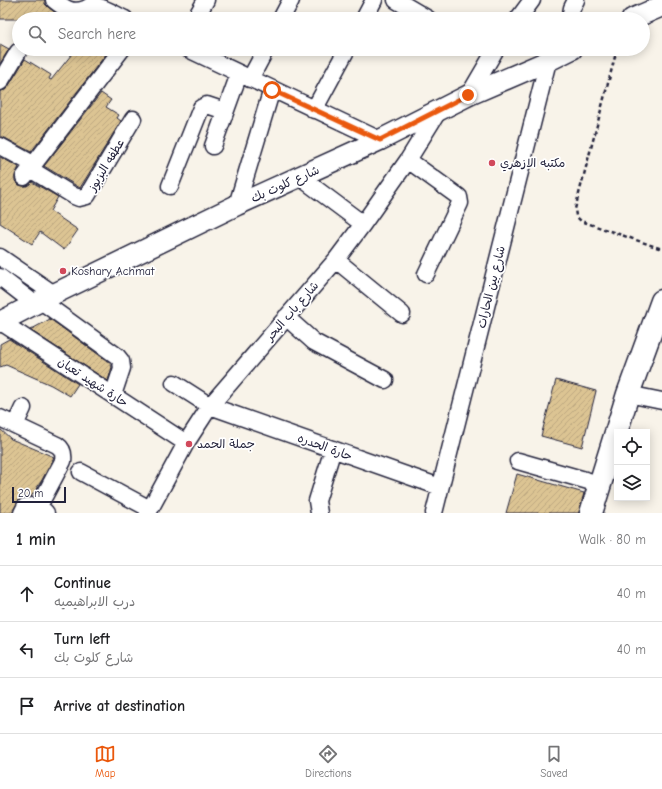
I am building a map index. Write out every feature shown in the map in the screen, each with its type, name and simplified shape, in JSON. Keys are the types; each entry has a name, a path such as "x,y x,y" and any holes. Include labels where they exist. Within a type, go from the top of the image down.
{"main road":[{"path":"591,513 628,394 662,302"}],"street":[{"path":"54,0 71,11 78,12 87,4 98,6 110,12"},
{"path":"199,12 206,0"},
{"path":"285,12 291,0"},
{"path":"368,12 374,0"},
{"path":"396,0 416,12"},
{"path":"523,12 532,0"},
{"path":"571,12 576,0"},
{"path":"648,12 662,6"},
{"path":"0,82 16,56"},
{"path":"0,146 29,170 117,56"},
{"path":"203,56 380,140"},
{"path":"213,146 225,112 245,76 261,56"},
{"path":"314,110 343,56"},
{"path":"468,95 487,56"},
{"name":"شارع كلوت بك","path":"0,322 237,205 380,140 468,95 558,56"},
{"name":"شارع بين الحارات","path":"434,513 548,61"},
{"path":"237,205 272,90"},
{"path":"170,186 201,108 207,105 225,112"},
{"name":"شارع باب البحر","path":"149,511 186,443 210,406 336,260 408,160 439,110"},
{"name":"عطفه البزبوز","path":"29,170 74,196 80,198 87,196 133,119"},
{"path":"408,160 459,197 460,203 426,274"},
{"path":"300,177 363,224"},
{"path":"0,257 27,274 43,300"},
{"path":"336,260 402,314"},
{"path":"0,277 43,300 117,356 121,361 122,368 112,395"},
{"path":"286,317 314,342 385,380"},
{"name":"حارة شهيد تعبان","path":"0,322 186,443"},
{"name":"حارة الحدره","path":"174,383 210,406 440,487"},
{"path":"628,394 662,401"},
{"path":"15,425 23,408"},
{"path":"0,418 57,445 64,453 63,461 40,504 44,511"},
{"path":"319,513 317,501 333,449"},
{"path":"518,461 599,484"},
{"path":"81,472 149,511"},
{"path":"22,513 25,507 28,506 44,511"}],"path":[{"path":"615,56 575,209 576,216 581,221 662,249"}],"building":[{"path":"0,0 45,0 45,4 55,12 12,12 12,19 0,19"},
{"path":"0,44 9,49 0,64"},
{"path":"70,56 105,56 31,152 5,138 0,137 0,91 5,90 8,87 25,59 51,75 49,79 51,80"},
{"path":"101,93 111,100 106,107 119,115 117,118 121,121 80,188 44,166"},
{"path":"0,157 19,167 15,176 15,181 19,185 27,186 32,182 58,197 50,211 78,230 64,250 40,232 32,244 0,223"},
{"path":"50,319 110,363 112,367 108,381 30,330"},
{"path":"9,339 78,384 70,396 51,385 6,365 0,367 0,344"},
{"path":"556,380 596,391 582,447 541,436"},
{"path":"0,429 11,439 54,457 31,497 19,500 13,513 0,513"},
{"path":"517,474 584,493 579,513 506,513"}],"place":[{"name":"مكتبه الازهري","path":"492,163"},
{"name":"Koshary Achmat","path":"63,271"},
{"name":"جملة الحمد","path":"189,444"}],"route":[{"path":"272,90 380,140 468,95"}]}
